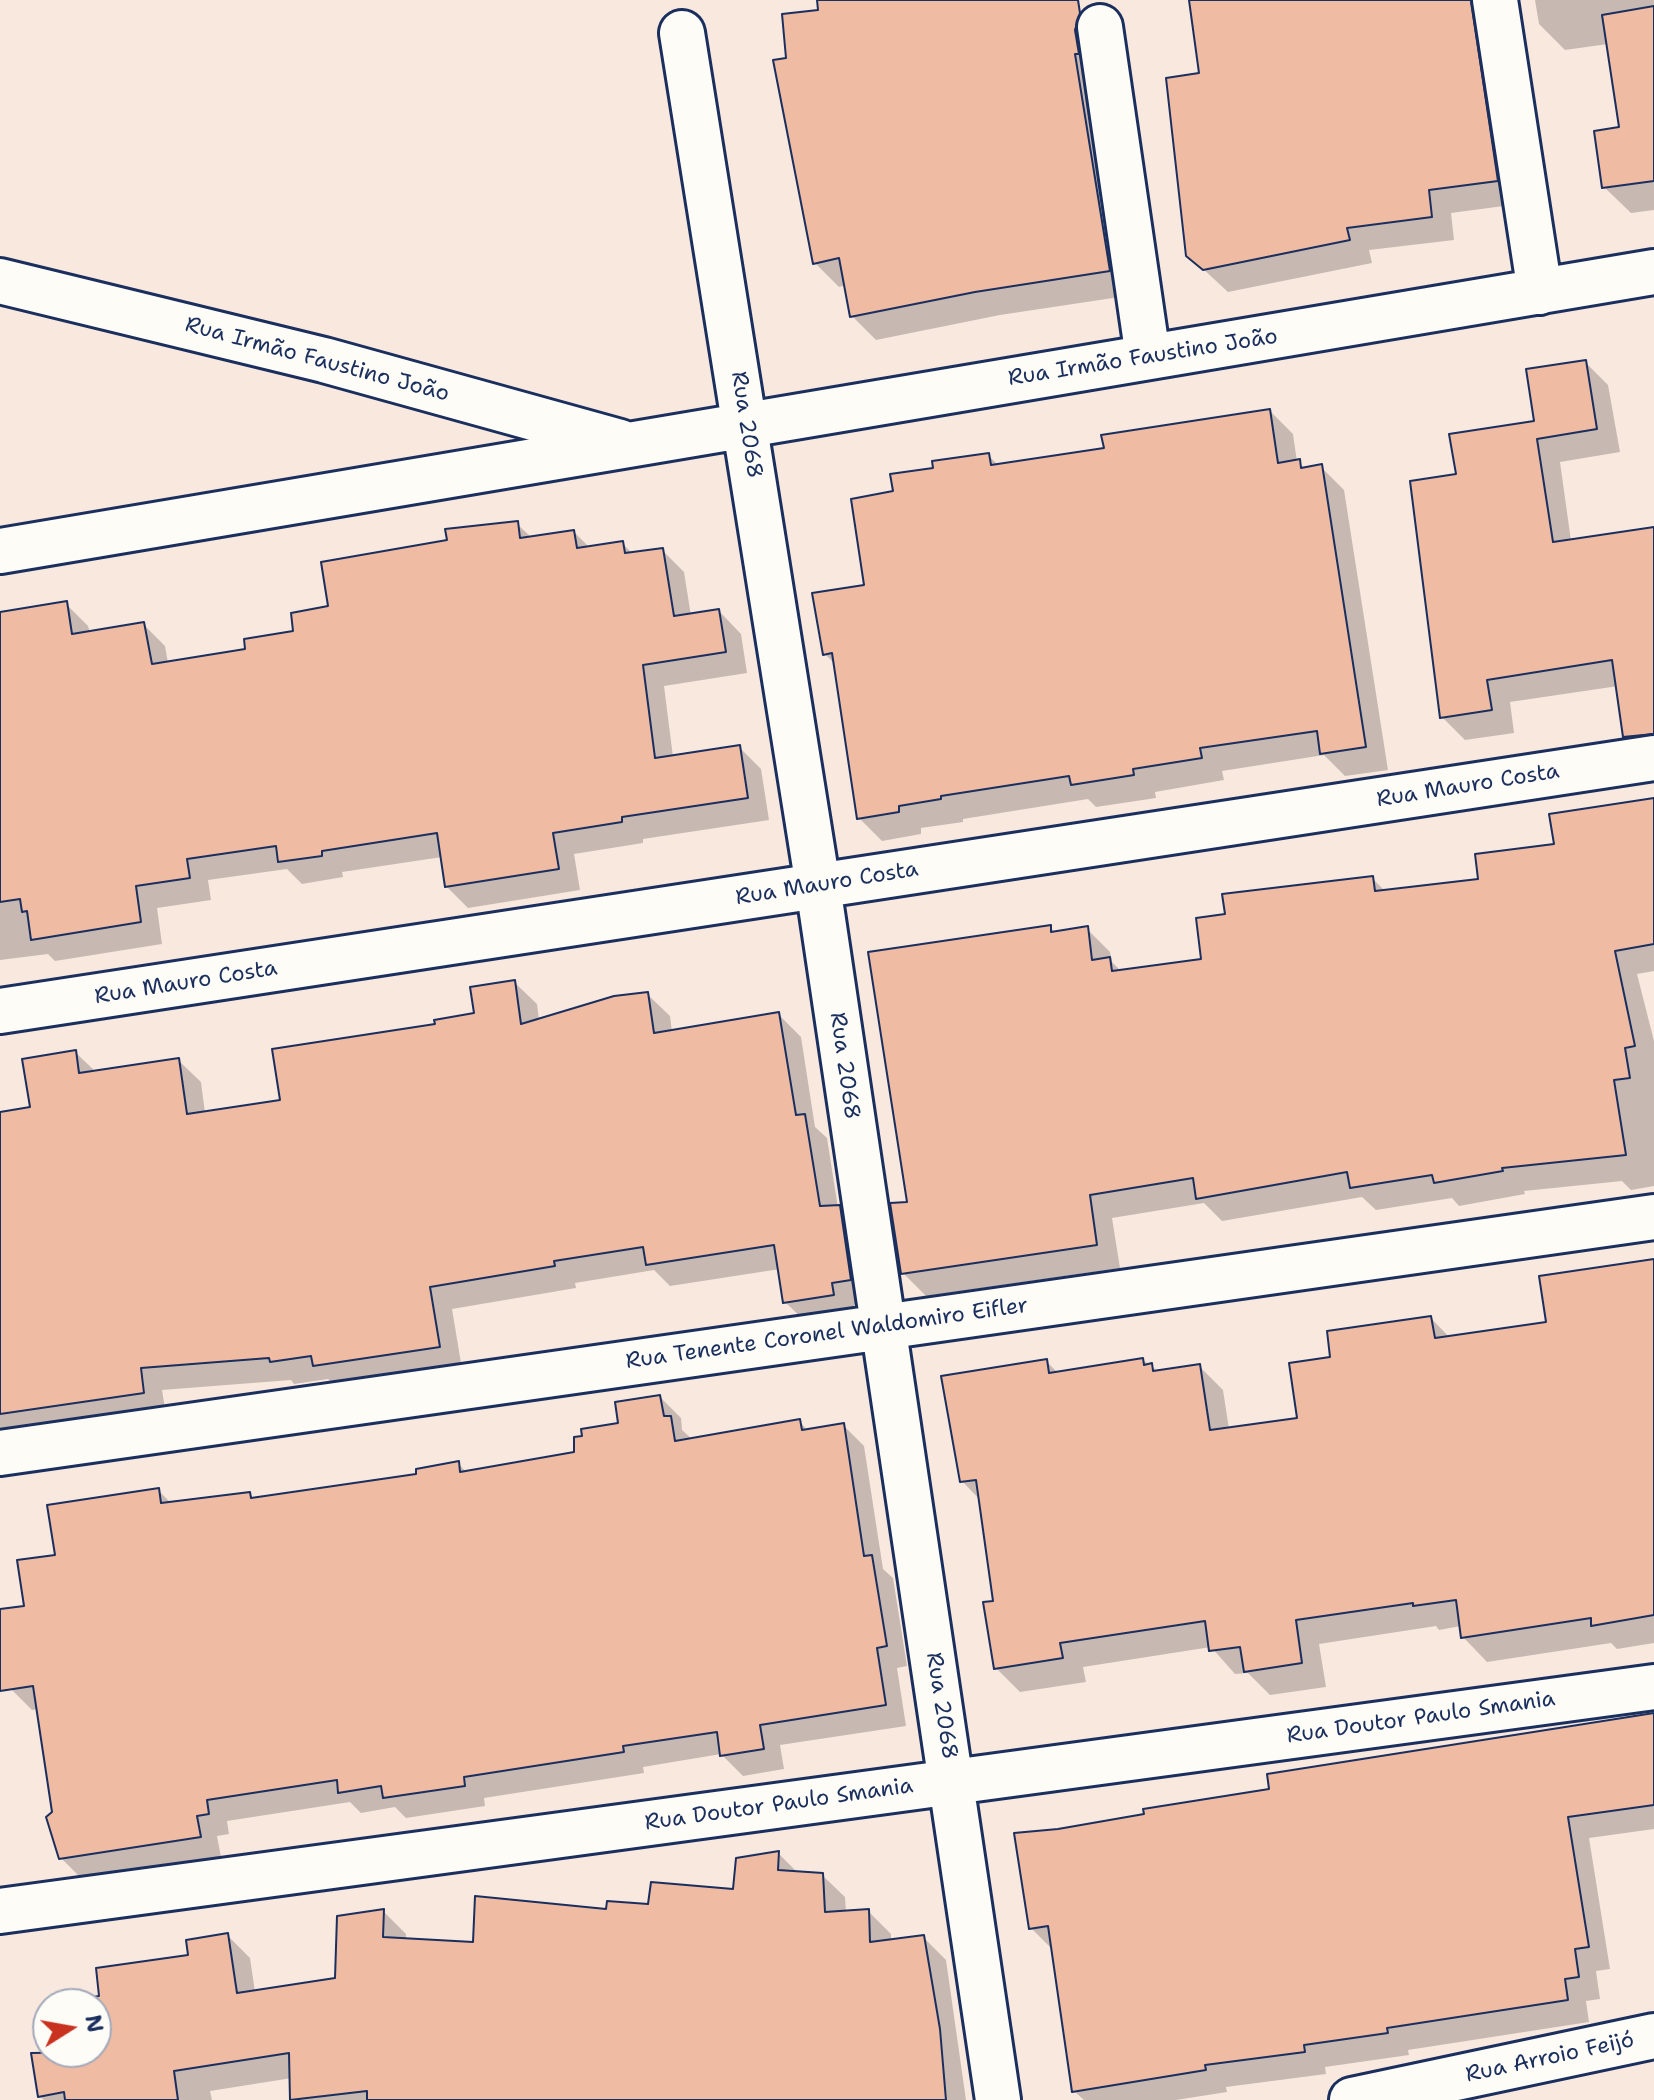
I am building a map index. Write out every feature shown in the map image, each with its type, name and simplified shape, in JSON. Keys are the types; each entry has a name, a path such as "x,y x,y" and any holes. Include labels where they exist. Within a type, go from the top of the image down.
{"street":[{"path":"1495,0 1540,292"},
{"path":"1100,27 1148,357"},
{"name":"Rua 2068","path":"682,33 818,886 998,2100"},
{"name":"Rua Irmão Faustino João","path":"0,551 1654,272"},
{"name":"Rua Irmão Faustino João","path":"0,281 324,360 634,446"},
{"name":"Rua Mauro Costa","path":"0,1011 1654,758"},
{"name":"Rua Tenente Coronel Waldomiro Eifler","path":"0,1453 1654,1217"},
{"name":"Rua Doutor Paulo Smania","path":"0,1911 1654,1687"},
{"name":"Rua Arroio Feijó","path":"1352,2100 1654,2036"}],"building":[{"path":"817,0 1078,0 1080,13 1075,30 1079,54 1075,54 1110,271 975,292 850,317 839,258 813,264 773,60 786,58 782,14 818,10"},
{"path":"1189,0 1471,0 1498,181 1429,190 1432,217 1347,228 1350,240 1203,270 1186,256 1166,78 1199,73"},
{"path":"1654,6 1654,181 1602,188 1594,131 1619,127 1602,15"},
{"path":"1586,360 1597,429 1537,439 1553,542 1654,527 1654,734 1623,737 1612,660 1487,680 1492,710 1440,718 1410,481 1456,474 1449,434 1534,421 1526,369"},
{"path":"1270,409 1278,463 1300,459 1301,468 1322,464 1366,747 1320,754 1317,731 1200,748 1202,758 1133,769 1134,775 1071,785 1069,776 941,796 941,799 899,806 899,812 857,819 832,653 823,655 812,593 864,585 851,499 893,491 890,474 933,468 932,461 989,453 991,465 1104,448 1101,435"},
{"path":"518,521 520,538 574,530 577,548 623,541 625,553 663,548 674,616 719,609 726,652 643,665 655,758 740,745 748,798 622,817 622,822 553,833 559,869 445,887 437,833 322,851 322,856 278,862 276,846 187,859 190,878 136,886 141,922 31,940 27,911 22,912 20,899 0,902 0,612 67,601 72,634 144,622 152,664 245,649 244,639 293,631 291,613 328,606 321,562 447,540 445,529"},
{"path":"1654,798 1654,944 1615,951 1635,1046 1625,1048 1630,1078 1614,1080 1626,1155 1502,1168 1503,1171 1434,1183 1432,1175 1350,1188 1347,1172 1196,1199 1193,1178 1090,1195 1097,1245 901,1274 890,1203 907,1202 868,952 1051,925 1051,932 1088,926 1092,960 1110,957 1112,971 1201,959 1196,918 1225,914 1222,894 1373,876 1375,891 1478,879 1475,854 1554,844 1549,814"},
{"path":"515,980 521,1024 614,996 648,992 654,1033 779,1012 796,1115 805,1114 820,1206 840,1205 851,1280 832,1283 834,1295 783,1303 774,1245 646,1265 643,1247 554,1261 555,1266 430,1287 440,1347 313,1366 311,1356 270,1362 269,1358 141,1368 144,1393 0,1414 0,1112 30,1107 22,1059 76,1050 79,1073 179,1058 187,1114 280,1100 272,1049 435,1024 434,1020 474,1013 470,987"},
{"path":"1654,1259 1654,1615 1591,1626 1591,1618 1461,1638 1456,1600 1413,1606 1413,1603 1296,1620 1302,1663 1244,1672 1240,1647 1209,1651 1205,1621 1060,1643 1063,1658 994,1669 983,1602 993,1601 976,1480 960,1482 941,1376 1047,1359 1049,1373 1143,1358 1144,1365 1152,1363 1153,1371 1200,1364 1210,1430 1297,1418 1289,1363 1330,1357 1327,1331 1431,1316 1435,1338 1546,1322 1539,1276"},
{"path":"660,1395 664,1416 671,1416 675,1441 800,1419 802,1430 844,1423 864,1556 872,1555 887,1646 877,1648 886,1705 760,1725 764,1749 720,1756 717,1732 623,1746 624,1752 464,1777 465,1786 383,1798 381,1786 338,1793 337,1780 207,1800 209,1814 197,1816 201,1837 59,1859 46,1817 52,1812 33,1686 0,1691 0,1609 24,1606 17,1560 55,1555 47,1505 159,1488 161,1503 250,1492 251,1498 416,1474 416,1469 459,1461 460,1472 574,1452 574,1437 582,1436 581,1429 618,1423 615,1402"},
{"path":"1654,1713 1654,1805 1568,1817 1589,1947 1575,1949 1579,1977 1565,1979 1568,2000 1387,2028 1388,2033 1304,2045 1305,2052 1205,2065 1206,2070 1072,2092 1048,1926 1029,1929 1014,1833 1058,1829 1144,1814 1143,1809 1269,1789 1267,1774"},
{"path":"779,1851 778,1870 823,1873 825,1912 869,1909 870,1942 924,1935 940,2029 946,2100 367,2100 367,2091 290,2100 289,2053 174,2071 178,2100 65,2100 64,2092 38,2097 33,2068 112,2068 112,1988 98,1988 96,1968 188,1955 186,1940 228,1933 237,1993 335,1978 337,1916 384,1909 383,1937 473,1942 475,1896 606,1909 607,1901 648,1904 651,1882 733,1889 736,1858"}]}
